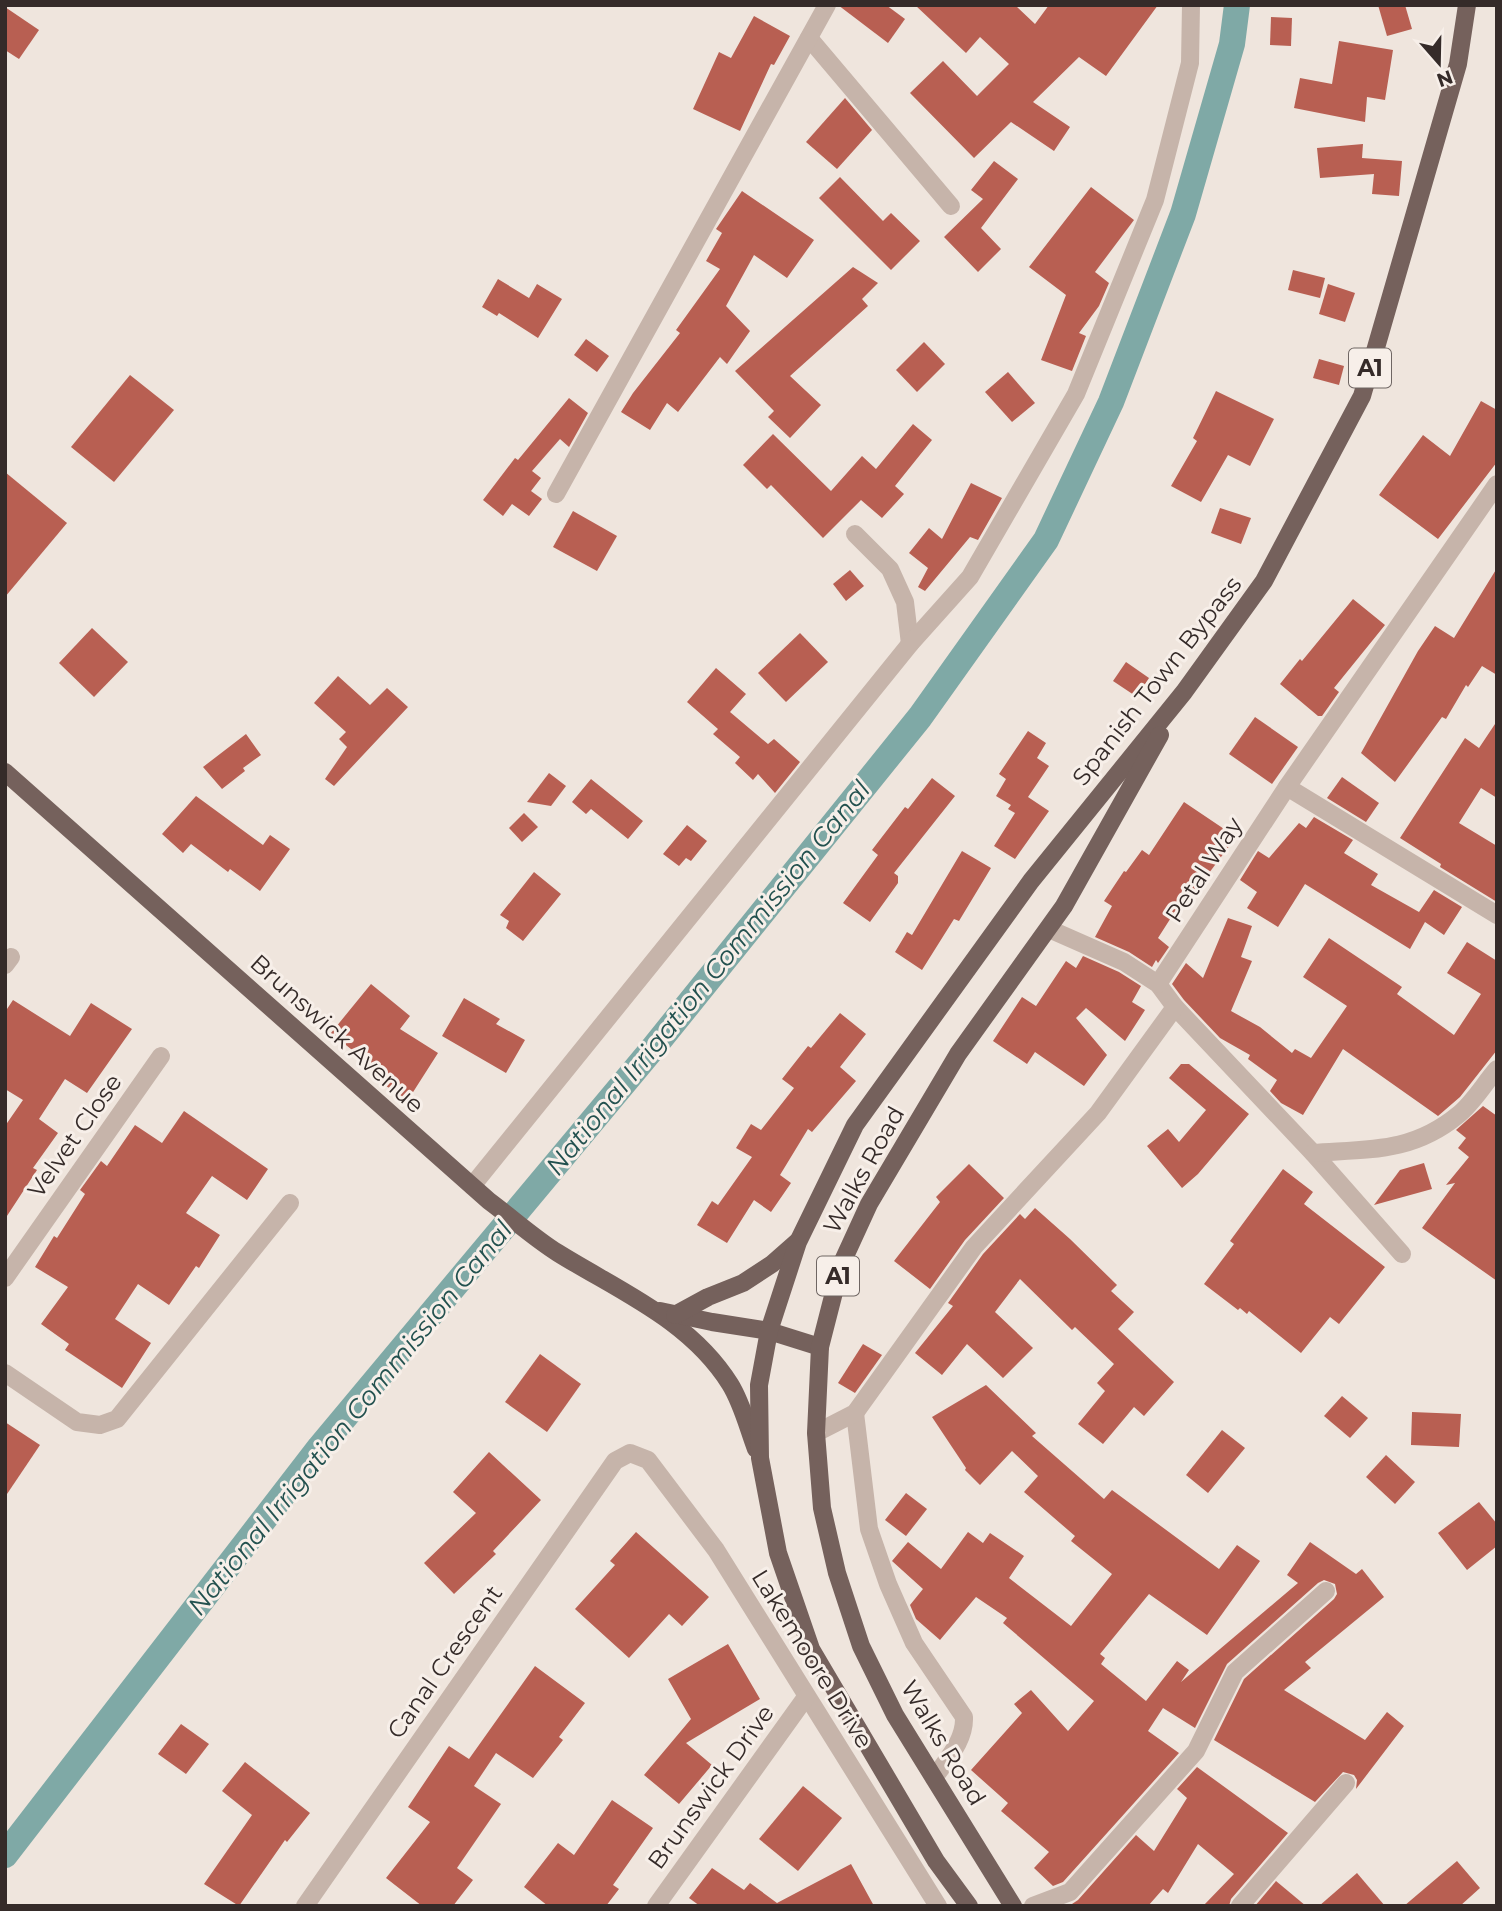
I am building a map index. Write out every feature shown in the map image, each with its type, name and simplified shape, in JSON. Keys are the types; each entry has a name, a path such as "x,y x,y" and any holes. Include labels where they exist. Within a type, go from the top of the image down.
{"main road":[{"name":"Spanish Town Bypass","path":"769,1331 798,1242 855,1125 1031,881 1184,692 1265,582 1362,396 1458,64 1467,5"},
{"name":"Walks Road","path":"1013,1906 895,1715 861,1646 837,1573 822,1508 816,1433 820,1347 841,1265 869,1203 958,1054 1049,929 1184,692"},
{"name":"Brunswick Avenue","path":"5,772 489,1201 556,1252 654,1308 687,1335 731,1386 760,1458"},
{"path":"675,1315 708,1297 743,1283 798,1242"},
{"name":"Brunswick Avenue","path":"654,1308 675,1315 769,1331 820,1347"},
{"name":"A1","path":"769,1331 759,1385 760,1458 778,1553 811,1649 936,1861 969,1906"}],"street":[{"path":"556,494 827,5"},
{"path":"472,1186 910,644 970,577 1076,394 1155,200 1190,63 1191,5"},
{"path":"809,38 951,206"},
{"name":"Petal Way","path":"1158,984 1287,787 1497,484"},
{"path":"855,534 890,569 905,602 910,644"},
{"path":"1287,787 1497,915"},
{"path":"1049,929 1124,962 1158,984 1175,1007 1313,1153 1402,1254"},
{"path":"816,1433 855,1413 974,1247 1098,1113 1175,1007"},
{"name":"Velvet Close","path":"5,1278 161,1056"},
{"path":"1313,1153 1394,1148 1426,1136 1459,1114 1497,1069"},
{"path":"5,1373 77,1422 100,1425 117,1419 290,1203"},
{"path":"855,1413 869,1529 888,1584 914,1643 964,1717 965,1729 959,1742 934,1778"},
{"name":"Lakemoore Drive","path":"630,1453 648,1460 716,1550 937,1906"},
{"name":"Canal Crescent","path":"305,1906 615,1461 630,1453"},
{"path":"1033,1906 1070,1892 1196,1751 1235,1672 1326,1591"},
{"name":"Brunswick Drive","path":"656,1906 806,1697"},
{"path":"1240,1906 1346,1783"}],"building":[{"path":"838,5 886,5 905,19 888,43"},
{"path":"915,5 1015,5 1035,24 1049,5 1158,5 1106,76 1079,57 1033,102 1070,127 1054,151 1011,122 974,158 910,93 943,61 977,96 1009,64 980,37 966,53"},
{"path":"1378,5 1405,5 1412,29 1387,36"},
{"path":"5,7 39,30 19,59 5,50"},
{"path":"754,16 790,36 774,65 771,64 740,131 693,109 719,52 731,58"},
{"path":"1271,17 1292,18 1291,46 1270,45"},
{"path":"1339,41 1393,50 1385,100 1367,97 1365,122 1294,108 1300,78 1332,84"},
{"path":"845,98 872,130 837,169 806,142"},
{"path":"1363,144 1362,158 1402,161 1399,196 1372,194 1374,174 1320,178 1317,148"},
{"path":"994,161 1018,179 981,228 1001,249 978,272 944,237 983,199 971,190"},
{"path":"840,177 883,221 891,213 920,241 891,270 819,198"},
{"path":"1091,187 1134,220 1095,272 1109,283 1099,306 1079,333 1086,336 1072,371 1041,360 1066,295 1029,267"},
{"path":"742,191 814,240 787,278 754,255 726,306 750,331 727,364 720,357 678,412 667,403 650,430 621,412 680,333 676,330 720,269 706,261 722,233 716,229"},
{"path":"853,267 878,283 862,299 868,306 790,376 821,405 790,438 768,417 774,411 735,371"},
{"path":"1293,270 1325,278 1320,298 1288,290"},
{"path":"498,279 529,298 537,284 562,299 538,338 499,313 497,316 482,307"},
{"path":"1328,284 1355,293 1345,322 1319,314"},
{"path":"586,339 609,356 597,372 574,355"},
{"path":"924,342 945,364 917,392 896,370"},
{"path":"1319,359 1344,366 1339,385 1313,378"},
{"path":"1008,372 1035,403 1012,422 985,392"},
{"path":"130,375 174,410 114,482 71,447"},
{"path":"1216,391 1274,419 1250,466 1228,455 1201,502 1171,486 1197,441 1193,438"},
{"path":"569,398 588,413 569,447 560,439 532,471 541,478 531,491 542,499 529,516 512,504 503,516 483,500 515,458 518,460"},
{"path":"1481,401 1497,410 1497,462 1438,539 1379,495 1423,435 1450,456"},
{"path":"913,424 932,440 895,486 904,494 882,518 861,500 823,538 771,485 767,489 743,465 773,434 831,491 862,456 876,469"},
{"path":"5,472 67,523 5,597"},
{"path":"971,483 1002,498 978,540 970,537 925,591 918,587 928,568 909,553 929,528 942,539"},
{"path":"1220,508 1251,518 1241,544 1211,533"},
{"path":"573,511 617,536 597,571 553,547"},
{"path":"1497,568 1497,675 1482,666 1468,687 1466,685 1446,719 1442,717 1395,782 1361,753 1418,651 1435,626 1454,638"},
{"path":"850,570 864,586 846,601 833,584"},
{"path":"1353,599 1385,625 1334,688 1339,692 1322,716 1318,716 1280,684"},
{"path":"92,628 128,662 94,697 59,663"},
{"path":"800,633 828,662 786,702 758,673"},
{"path":"1126,662 1149,678 1137,697 1113,681"},
{"path":"716,668 746,694 730,712 768,744 774,739 800,762 775,793 758,774 753,780 735,763 740,757 713,734 718,729 687,702"},
{"path":"338,676 370,705 387,688 408,707 334,786 325,779 347,747 339,739 346,732 314,703"},
{"path":"1255,717 1298,747 1272,784 1229,754"},
{"path":"1497,721 1497,798 1481,788 1459,823 1497,846 1497,902 1440,867 1441,864 1400,838 1465,738 1479,748"},
{"path":"1028,731 1046,743 1037,758 1049,766 1028,797 1049,811 1015,859 994,846 1015,813 1008,809 1011,805 996,796 1006,779 999,774"},
{"path":"246,734 261,755 222,789 203,767"},
{"path":"549,773 566,786 551,806 527,802"},
{"path":"1342,777 1379,803 1366,822 1327,798"},
{"path":"932,778 955,796 894,873 898,876 898,883 870,922 843,903 878,855 872,850 905,807 908,809"},
{"path":"591,779 643,821 628,839 591,809 586,814 572,802"},
{"path":"196,796 263,845 270,835 290,849 260,891 230,869 228,872 191,844 183,853 162,834"},
{"path":"1184,802 1236,837 1185,905 1181,902 1158,938 1169,947 1152,967 1129,952 1095,937 1112,906 1104,901 1142,850 1149,855"},
{"path":"524,813 538,827 522,842 509,828"},
{"path":"1314,817 1353,840 1344,853 1378,874 1371,885 1419,912 1434,890 1462,907 1444,935 1425,922 1410,949 1305,884 1278,927 1247,908 1257,892 1240,880 1258,851 1269,858 1299,823 1306,828"},
{"path":"687,825 707,841 691,861 686,858 679,866 663,854"},
{"path":"962,851 991,868 959,921 954,919 922,970 895,952 907,932 912,935"},
{"path":"534,872 561,894 523,941 506,928 509,921 500,915"},
{"path":"1228,918 1252,926 1241,957 1252,961 1231,1011 1260,1027 1292,1053 1295,1049 1311,1058 1347,1006 1303,977 1329,938 1402,987 1397,994 1454,1035 1481,994 1447,973 1467,942 1497,961 1497,1050 1460,1097 1438,1116 1343,1049 1303,1115 1281,1103 1270,1091 1277,1080 1248,1059 1250,1055 1220,1038 1172,984 1186,963 1203,978"},
{"path":"1083,956 1119,972 1141,986 1132,1002 1145,1010 1125,1041 1086,1008 1076,1018 1107,1055 1084,1086 1035,1052 1027,1064 993,1041 1022,997 1036,1006 1066,961 1076,968"},
{"path":"371,984 410,1016 400,1029 438,1053 408,1100 383,1084 387,1078 331,1033"},
{"path":"464,998 500,1019 496,1024 525,1040 506,1073 442,1036"},
{"path":"13,1000 70,1036 91,1003 132,1029 87,1093 65,1079 39,1119 58,1133 33,1168 37,1170 5,1219 5,1126 23,1100 5,1089 5,1012"},
{"path":"840,1013 866,1034 840,1067 856,1081 812,1132 808,1129 780,1175 791,1183 771,1212 754,1200 727,1243 697,1225 712,1201 718,1205 752,1157 736,1148 751,1124 761,1130 794,1088 782,1079 808,1046 811,1048"},
{"path":"1181,1064 1189,1064 1249,1114 1198,1174 1182,1188 1147,1146 1168,1129 1179,1142 1206,1110 1169,1078"},
{"path":"1483,1106 1497,1116 1497,1281 1422,1228 1455,1183 1446,1185 1469,1157 1458,1148 1466,1138 1456,1130"},
{"path":"184,1111 268,1169 247,1200 212,1176 186,1213 220,1235 199,1268 196,1266 169,1305 138,1284 115,1319 151,1343 122,1388 65,1350 69,1344 41,1324 68,1287 35,1267 85,1194 80,1190 101,1161 107,1166 135,1125 162,1143"},
{"path":"1424,1163 1432,1189 1374,1205 1400,1170"},
{"path":"969,1164 1004,1198 965,1240 930,1289 894,1261 940,1202 936,1197"},
{"path":"1283,1169 1313,1192 1304,1204 1385,1267 1339,1324 1330,1317 1301,1353 1249,1311 1247,1314 1240,1308 1238,1310 1204,1284 1234,1244 1230,1241"},
{"path":"1035,1208 1117,1285 1111,1291 1134,1312 1118,1329 1174,1382 1144,1416 1134,1407 1103,1444 1078,1424 1105,1391 1097,1383 1114,1364 1075,1327 1072,1330 1020,1279 995,1312 1033,1348 1003,1378 967,1344 942,1375 915,1353 953,1306 948,1303 983,1254 1020,1214 1025,1219"},
{"path":"863,1344 882,1355 855,1393 838,1383"},
{"path":"540,1354 581,1384 547,1432 505,1402"},
{"path":"986,1385 1036,1433 1032,1436 1104,1499 1112,1490 1219,1569 1237,1545 1260,1561 1207,1635 1149,1594 1100,1654 1105,1658 1101,1664 1146,1701 1177,1661 1189,1670 1181,1682 1298,1583 1287,1575 1310,1542 1356,1574 1362,1569 1384,1597 1305,1662 1311,1668 1284,1690 1365,1740 1387,1712 1404,1726 1356,1789 1357,1780 1354,1775 1343,1772 1315,1802 1214,1740 1244,1679 1334,1599 1337,1594 1335,1584 1324,1580 1227,1664 1195,1728 1163,1708 1148,1731 1179,1753 1063,1882 1053,1886 1034,1868 1049,1852 1001,1811 1008,1803 971,1770 1022,1713 1014,1704 1031,1690 1068,1731 1094,1701 1003,1623 1007,1618 976,1597 940,1640 916,1619 910,1605 923,1589 892,1561 908,1542 941,1569 968,1532 983,1543 990,1533 1024,1556 1009,1578 1071,1626 1112,1574 1071,1541 1075,1536 1024,1492 1038,1476 1012,1451 980,1485 965,1470 932,1417"},
{"path":"1342,1396 1368,1418 1350,1438 1324,1416"},
{"path":"1412,1412 1461,1414 1459,1447 1411,1445"},
{"path":"5,1422 40,1445 5,1497"},
{"path":"1222,1430 1245,1448 1208,1493 1186,1475"},
{"path":"489,1452 541,1500 493,1551 496,1554 454,1594 424,1563 476,1513 453,1492"},
{"path":"1386,1455 1415,1482 1395,1504 1366,1477"},
{"path":"906,1493 927,1509 906,1536 885,1520"},
{"path":"1479,1502 1497,1524 1497,1546 1467,1570 1438,1533"},
{"path":"636,1532 709,1597 682,1626 669,1614 629,1658 575,1609 615,1565 610,1561"},
{"path":"728,1644 760,1699 686,1743 712,1765 679,1804 644,1775 691,1719 668,1679"},
{"path":"535,1666 585,1703 559,1737 563,1740 533,1778 496,1753 474,1786 501,1804 457,1868 473,1880 453,1906 422,1906 386,1878 430,1822 408,1807 449,1746 469,1759"},
{"path":"181,1724 209,1744 186,1774 158,1754"},
{"path":"245,1762 310,1813 287,1842 285,1840 239,1906 204,1884 252,1815 222,1791"},
{"path":"1197,1767 1288,1833 1231,1899 1229,1906 1203,1906 1234,1874 1198,1844 1168,1893 1163,1889 1148,1906 1074,1906 1072,1904 1136,1835 1154,1851 1187,1798 1177,1789"},
{"path":"803,1786 842,1818 798,1871 759,1839"},
{"path":"612,1800 653,1828 613,1885 619,1889 606,1906 548,1906 524,1887 558,1843 574,1855"},
{"path":"1457,1861 1480,1888 1460,1906 1404,1906"},
{"path":"851,1864 874,1906 700,1906 689,1898 712,1868 744,1890 750,1883 777,1903"},
{"path":"1357,1873 1385,1906 1319,1906"},
{"path":"1276,1881 1306,1906 1255,1906"}],"waterway":[{"name":"National Irrigation Commission Canal","path":"5,1855 320,1447 654,1047 920,717 1046,540 1111,402 1183,214 1232,44 1237,5"}]}
